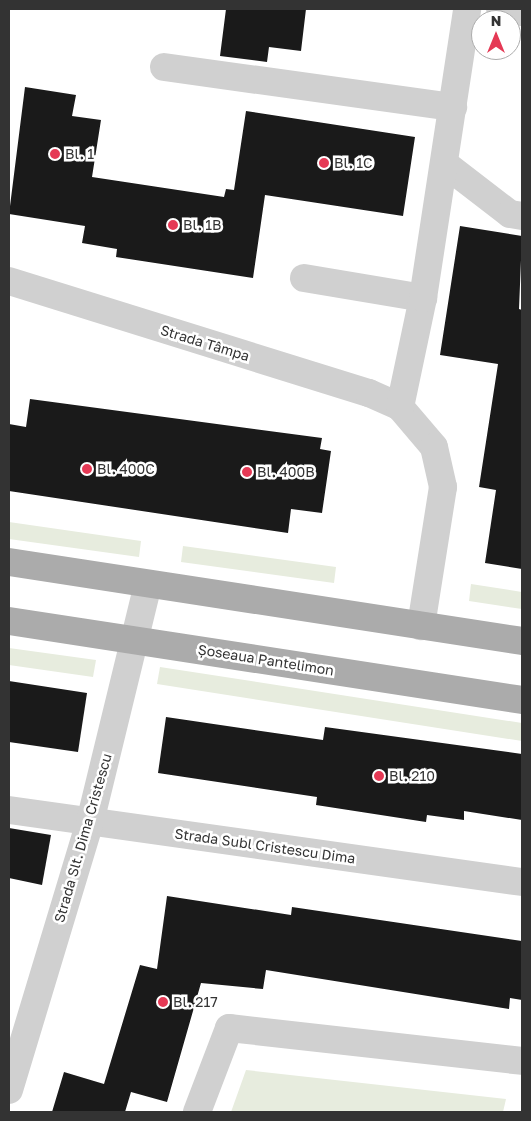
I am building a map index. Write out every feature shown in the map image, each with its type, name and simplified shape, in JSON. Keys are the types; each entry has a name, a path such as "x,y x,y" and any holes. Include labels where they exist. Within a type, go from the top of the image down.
{"main road":[{"path":"9,562 522,641"},
{"name":"Șoseaua Pantelimon","path":"9,621 137,639 522,700"}],"street":[{"path":"400,407 423,298 445,164 467,9"},
{"path":"500,9 522,12"},
{"path":"164,67 453,107"},
{"path":"445,164 510,214 522,216"},
{"path":"304,278 423,298"},
{"name":"Strada Tâmpa","path":"9,281 369,393 400,407 434,447 443,487 420,626"},
{"name":"Strada Slt. Dima Cristescu","path":"9,1090 90,822 137,639 148,584"},
{"name":"Strada Subl Cristescu Dima","path":"9,810 522,882"},
{"path":"197,1112 229,1028 522,1061"}],"shaded area":[{"path":"9,522 141,541 139,557 9,539"},
{"path":"183,546 336,567 334,583 181,562"},
{"path":"471,584 522,592 522,609 469,601"},
{"path":"9,648 96,660 93,677 9,665"},
{"path":"160,667 522,723 522,741 157,684"},
{"path":"246,1070 506,1099 503,1112 231,1112"}],"building":[{"path":"226,9 306,9 301,51 269,47 267,62 220,56"},
{"path":"25,87 76,95 72,116 101,120 92,177 224,197 226,189 234,190 246,111 415,137 403,216 265,195 253,278 116,257 117,249 82,243 85,226 9,214"},
{"path":"460,226 522,236 519,309 522,310 522,569 485,563 496,490 479,487 498,364 440,355"},
{"path":"30,399 322,438 320,449 331,451 322,513 291,509 288,533 9,491 9,424 26,427"},
{"path":"9,681 87,693 78,752 9,742"},
{"path":"166,717 323,740 325,727 522,754 522,820 464,811 464,820 427,815 426,822 316,805 317,797 158,773"},
{"path":"9,828 51,835 42,885 9,878"},
{"path":"167,896 291,915 292,907 522,941 522,1000 510,998 509,1009 266,970 263,989 201,983 167,1102 131,1092 125,1112 52,1112 64,1072 104,1084 140,965 157,969"}],"place":[{"name":"Bl. 1","path":"55,154"},
{"name":"Bl. 1C","path":"324,163"},
{"name":"Bl. 1B","path":"173,225"},
{"name":"Bl. 400C","path":"87,469"},
{"name":"Bl. 400B","path":"247,472"},
{"name":"Bl. 210","path":"379,776"},
{"name":"Bl. 217","path":"163,1002"}]}
